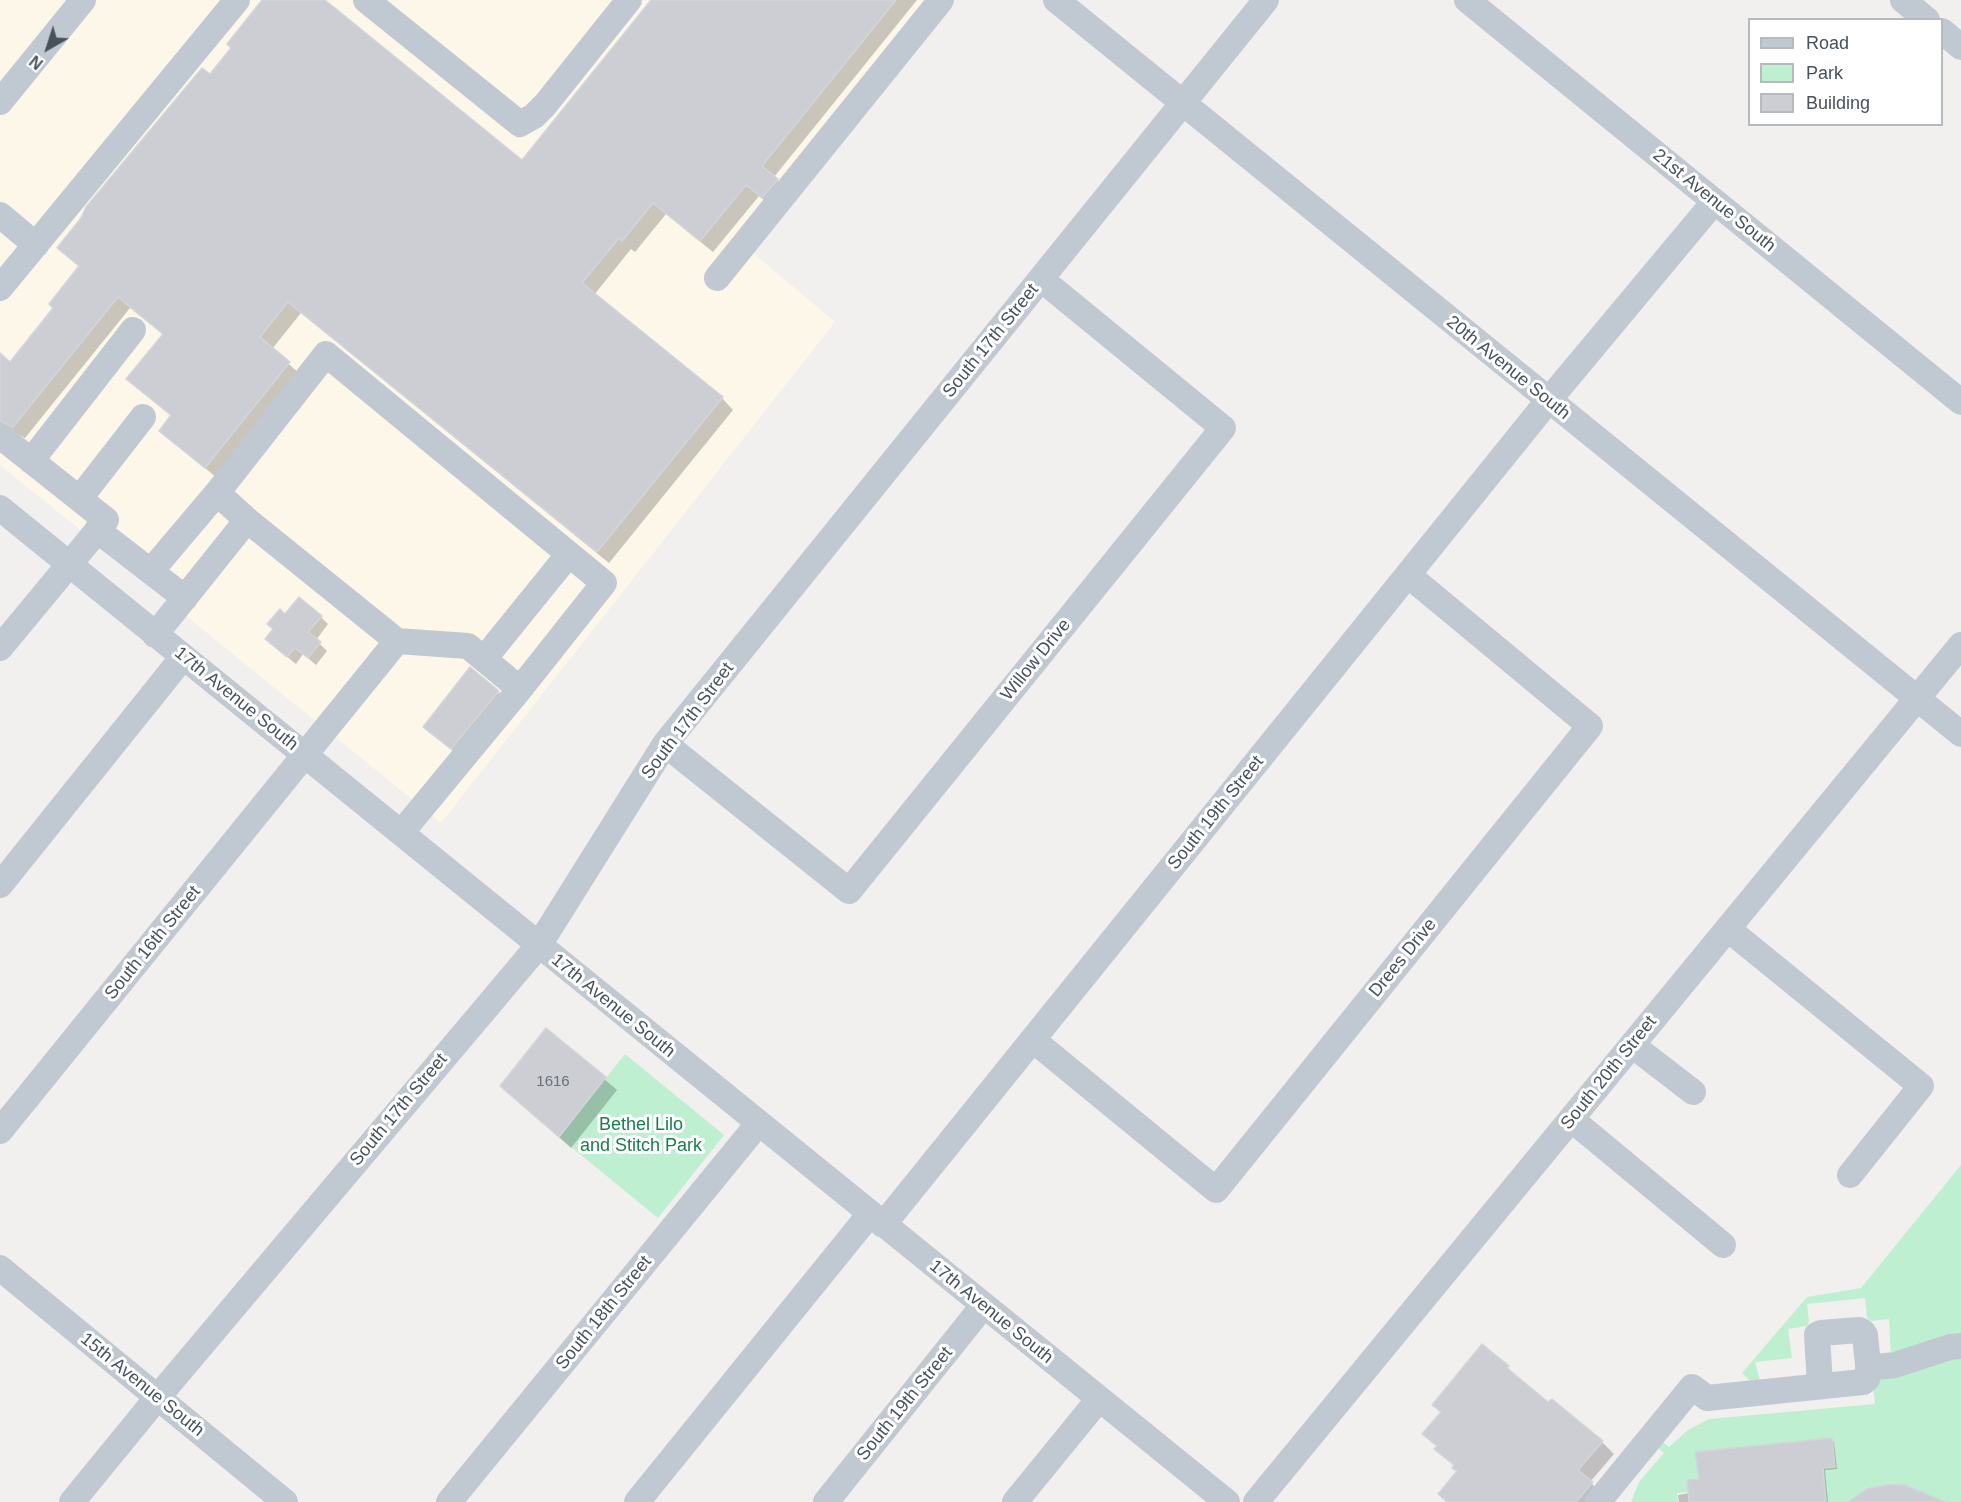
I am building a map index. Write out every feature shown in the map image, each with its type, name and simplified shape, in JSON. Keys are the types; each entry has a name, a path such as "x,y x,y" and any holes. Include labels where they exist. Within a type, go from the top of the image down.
{"street":[{"path":"0,102 83,0"},
{"path":"0,288 237,0"},
{"path":"366,0 520,124 534,116 545,105 629,0"},
{"path":"717,278 941,0"},
{"name":"20th Avenue South","path":"1056,0 1961,734"},
{"name":"South 17th Street","path":"72,1502 538,945 665,744 1266,0"},
{"name":"21st Avenue South","path":"1467,0 1961,402"},
{"path":"1903,0 1925,18"},
{"path":"1943,33 1961,47"},
{"name":"South 19th Street","path":"637,1502 877,1219 1033,1040 1548,401 1714,202"},
{"path":"0,215 36,245"},
{"name":"Willow Drive","path":"665,744 849,891 1223,428 1041,279"},
{"path":"31,461 133,330"},
{"path":"151,571 217,493 326,354 604,583 401,833"},
{"path":"80,498 143,417"},
{"path":"0,436 106,520 0,648"},
{"path":"217,493 247,520 398,641 468,646 520,688"},
{"name":"17th Avenue South","path":"0,508 1227,1502"},
{"path":"155,635 247,520"},
{"path":"97,530 185,598"},
{"path":"484,659 569,554"},
{"name":"Drees Drive","path":"1033,1040 1216,1190 1590,726 1408,575"},
{"name":"South 16th Street","path":"0,1131 398,641"},
{"name":"South 20th Street","path":"1256,1502 1961,645"},
{"path":"0,885 183,657"},
{"path":"1728,929 1921,1086 1850,1175"},
{"path":"1632,1045 1693,1092"},
{"path":"1571,1119 1723,1245"},
{"name":"South 18th Street","path":"449,1502 758,1124"},
{"name":"15th Avenue South","path":"0,1268 157,1398 274,1499"},
{"name":"South 19th Street","path":"826,1502 983,1306"},
{"path":"1598,1502 1692,1386 1707,1398 1863,1382 1867,1379 1868,1368 1863,1332 1859,1330 1817,1335 1820,1385"},
{"path":"1868,1368 1895,1365 1950,1347 1961,1346"},
{"path":"1015,1502 1099,1399"}],"shaded area":[{"path":"0,0 955,0 752,252 835,322 441,823 0,465"}],"green space":[{"name":"Bethel Lilo and Stitch Park","path":"625,1054 724,1135 658,1218 559,1137"},
{"path":"1961,1165 1961,1337 1891,1356 1889,1319 1871,1321 1867,1318 1865,1298 1807,1304 1809,1322 1807,1326 1788,1329 1792,1358 1755,1362 1760,1381 1755,1385 1742,1373 1807,1297 1861,1288"},
{"path":"1961,1357 1961,1502 1933,1502 1920,1491 1905,1485 1891,1484 1867,1489 1852,1502 1826,1502 1824,1479 1815,1469 1835,1467 1832,1438 1695,1452 1699,1479 1687,1480 1688,1492 1677,1493 1678,1502 1631,1502 1639,1482 1664,1453 1654,1445 1659,1439 1669,1447 1688,1430 1709,1419 1875,1404 1873,1385 1876,1379"}],"building":[{"path":"262,0 325,0 522,160 651,0 896,0 762,166 778,179 762,198 746,185 700,241 653,203 622,241 619,238 582,283 723,397 597,552 288,302 260,337 290,362 205,468 159,431 171,415 126,379 163,334 118,297 13,427 0,421 0,353 10,362 53,308 49,304 79,266 57,248 81,218 86,207 202,68 210,74 231,48 227,44"},
{"path":"299,597 322,616 308,632 321,642 308,658 295,648 287,657 265,639 273,629 267,624 280,609 285,614"},
{"path":"470,667 499,691 451,749 423,727"},
{"path":"546,1028 606,1077 559,1137 500,1086"},
{"path":"1482,1344 1548,1402 1552,1399 1603,1441 1578,1470 1593,1482 1576,1502 1447,1502 1438,1494 1457,1471 1452,1468 1454,1465 1434,1449 1437,1446 1422,1434 1441,1412 1432,1405"},
{"path":"1832,1438 1835,1467 1823,1468 1826,1502 1689,1502 1687,1480 1699,1479 1695,1452"},
{"path":"1891,1484 1905,1485 1945,1502 1848,1502 1867,1489"}]}
